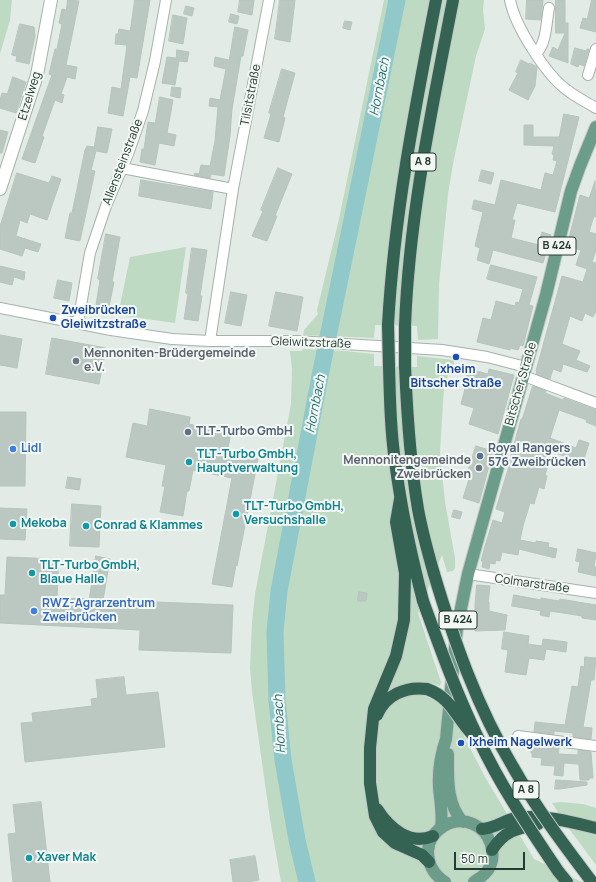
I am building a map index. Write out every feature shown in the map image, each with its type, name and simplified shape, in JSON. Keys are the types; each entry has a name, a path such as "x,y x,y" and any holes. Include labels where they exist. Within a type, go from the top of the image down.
{"highway":[{"name":"A 8","path":"436,0 405,165 391,278 388,325 388,366 390,411 400,499 423,601 444,661 479,741 506,792 558,871 567,882"},
{"name":"A 8","path":"453,0 422,164 407,282 405,326 407,412 418,509 434,574 456,644 488,721 512,766 533,800 592,882"},
{"path":"400,499 396,522 404,573 404,620 396,656 374,709 369,773 376,821 383,832 395,843 422,855 429,862"},
{"path":"371,732 378,712 388,699 401,691 416,688 427,689 439,694 447,700 459,720 479,741"},
{"path":"373,801 388,823 402,834 410,838 426,839 437,832"},
{"path":"482,829 491,828 509,820 536,817 596,828"},
{"path":"492,850 500,838 514,830 555,820"}],"main road":[{"name":"Bitscher Straße","path":"463,822 456,813 450,794 446,739 457,628 468,574 546,295 571,191 596,128"},
{"name":"Bitscher Straße","path":"429,862 428,848 437,832 442,818 439,780 442,753 446,739"},
{"path":"437,832 451,823 463,822 470,823 482,829 488,838 492,850 491,862 484,875 474,882"},
{"path":"429,862 439,880"},
{"path":"488,869 491,882"}],"street":[{"name":"Etzelweg","path":"0,189 37,75 51,0"},
{"name":"Allensteinstraße","path":"78,323 90,253 106,206 143,111 155,61 166,0"},
{"name":"Tilsitstraße","path":"210,341 233,189 269,0"},
{"path":"510,0 518,23 548,72 566,90 596,108"},
{"path":"536,54 541,49 544,40 548,8"},
{"path":"588,75 596,49"},
{"path":"122,168 233,189"},
{"name":"Gleiwitzstraße","path":"0,308 151,336 210,341 345,344 460,352 487,357 525,371 596,403"},
{"name":"Colmarstraße","path":"468,574 596,593"},
{"path":"518,736 596,746"}],"green space":[{"path":"0,0 12,0 10,20 0,54"},
{"path":"384,0 484,0 483,10 485,29 476,56 448,194 439,284 438,339 418,340 417,326 375,325 374,338 303,335 304,330 318,314 317,310 339,219"},
{"path":"186,247 175,323 118,315 130,257"},
{"path":"303,349 374,354 374,366 417,367 417,356 454,360 454,368 448,375 444,387 440,452 445,502 455,558 455,568 453,571 447,572 442,555 418,613 441,682 440,686 428,682 425,696 437,701 449,711 456,721 485,777 534,859 582,882 281,882 270,819 250,668 255,594 291,404 292,369 290,351 302,351"},
{"path":"561,802 583,804 596,808 596,865 552,803"}],"building":[{"path":"68,0 79,1 66,65 77,67 75,79 67,77 61,94 64,95 62,103 55,100 42,136 44,137 35,163 22,159 52,75 49,74 55,49 57,49 62,24 59,23 62,9 66,10"},
{"path":"135,0 150,0 137,78 130,77 123,116 108,113 112,87 121,89 127,45 115,44 116,34 118,34 119,29 130,31"},
{"path":"240,0 254,0 252,15 238,12"},
{"path":"280,0 295,0 290,42 275,39"},
{"path":"527,0 543,0 541,20 526,19"},
{"path":"556,0 565,0 565,23 568,23 568,63 549,56 553,47 558,50 565,33 556,33"},
{"path":"592,0 596,0 596,32 580,28 583,18 587,19"},
{"path":"186,6 194,8 192,16 184,14"},
{"path":"231,14 239,16 237,24 229,22"},
{"path":"173,15 187,18 183,44 169,41"},
{"path":"345,21 352,22 350,30 343,28"},
{"path":"20,24 34,27 35,36 29,64 16,61 17,56 12,55"},
{"path":"235,27 248,30 243,56 241,56 232,109 230,136 224,176 211,174 210,178 194,175 195,173 199,174 201,165 210,166 215,141 218,107 209,106 210,98 220,100 226,69 214,66 215,57 229,60"},
{"path":"575,48 586,51 589,49 584,66 579,64 578,67 571,64"},
{"path":"177,50 189,52 187,62 179,61 175,85 162,83 167,57 176,58"},
{"path":"521,60 537,67 535,86 528,100 509,90 518,73 516,72"},
{"path":"282,69 295,73 283,117 285,118 279,142 264,138 271,114 269,113"},
{"path":"13,77 26,82 16,113 0,108 2,93 7,94"},
{"path":"172,87 181,88 180,98 171,96"},
{"path":"160,97 173,100 167,133 176,135 174,146 159,143 155,165 140,162 142,149 144,149 148,122 155,123"},
{"path":"564,114 579,117 555,212 517,203 512,220 515,220 511,238 539,245 542,232 551,235 543,263 493,250 489,264 477,260 480,248 475,246 483,212 472,209 474,200 495,205 501,180 541,190 545,173 553,175 557,161 553,160 554,155 552,154 554,146 524,145 524,125 533,125 533,137 559,137"},
{"path":"98,127 112,129 107,153 96,151 91,170 95,171 80,241 65,238 70,213 72,213 85,150 87,146 94,147"},
{"path":"0,130 8,132 2,153 0,153"},
{"path":"278,168 292,174 275,216 277,216 267,241 252,236 263,211 261,210"},
{"path":"482,170 494,173 491,184 479,181"},
{"path":"17,173 49,183 52,176 61,179 47,220 30,214 27,223 20,220 16,236 41,244 38,252 25,248 22,256 0,249 0,227"},
{"path":"141,180 213,192 211,209 139,196"},
{"path":"595,181 596,217 594,216 589,232 596,234 596,250 592,262 596,263 596,311 593,317 585,313 582,321 570,316 562,344 580,351 576,360 590,366 587,372 563,364 561,372 553,369 550,379 536,374 536,371 562,276 583,282 587,269 576,265 581,250 567,246 580,195 589,198"},
{"path":"106,234 120,237 109,307 96,305 100,280 98,279"},
{"path":"192,248 207,250 198,321 184,319"},
{"path":"491,265 537,277 529,305 533,306 523,346 520,345 518,350 510,348 510,350 477,342 483,318 491,320 496,301 515,306 516,302 519,303 523,289 487,279"},
{"path":"0,266 25,272 24,280 14,277 12,285 0,282"},
{"path":"58,280 72,283 69,301 54,298"},
{"path":"231,292 247,295 241,326 225,323"},
{"path":"276,292 303,297 297,331 269,326"},
{"path":"0,335 22,339 17,368 0,365"},
{"name":"Mennoniten-Brüdergemeinde e.V.","path":"52,338 106,348 99,384 46,374"},
{"path":"469,369 488,374 489,369 514,375 498,434 469,424 474,408 461,404 467,381 465,381"},
{"path":"533,386 546,391 545,393 563,400 564,398 596,410 596,426 586,422 587,420 559,410 550,438 576,448 579,440 589,443 583,462 552,452 545,475 547,476 544,489 539,487 534,504 530,503 523,526 520,540 536,543 536,541 549,543 548,547 557,549 555,558 519,549 518,555 502,552 500,561 496,560 495,564 490,563 489,569 482,567 483,561 481,561 493,520 502,523 505,512 496,509 521,419"},
{"name":"TLT-Turbo GmbH, Hauptverwaltung","path":"150,409 190,417 189,424 231,433 227,453 258,459 232,587 212,584 232,478 193,470 189,491 187,491 183,516 160,512 165,486 162,486 166,465 126,457 133,423 147,426"},
{"name":"Lidl","path":"0,412 26,412 25,486 0,486"},
{"path":"476,446 493,451 479,503 463,498 470,476 467,476"},
{"path":"68,477 81,479 79,490 66,488"},
{"name":"Conrad & Klammes","path":"72,504 101,506 99,547 70,546"},
{"name":"Mekoba","path":"0,508 27,509 25,540 0,539"},
{"path":"454,510 462,512 460,519 452,517"},
{"path":"578,549 596,553 594,567 596,567 596,576 578,572 580,562 576,561"},
{"path":"96,556 110,559 103,600 233,605 231,653 139,650 140,630 0,623 0,595 5,595 7,557 59,559 57,598 89,599"},
{"path":"477,585 490,586 488,603 489,602 489,611 507,615 505,630 475,631"},
{"path":"359,592 367,593 366,601 358,601"},
{"path":"514,595 541,600 541,598 559,601 560,599 596,605 596,620 582,618 582,616 550,611 549,617 540,615 541,611 512,606"},
{"path":"504,632 529,636 528,644 542,646 543,639 567,642 566,652 546,649 544,660 529,658 526,675 505,672 508,650 502,649"},
{"path":"585,657 596,658 594,680 591,680 583,727 592,728 591,739 573,737 573,733 554,731 554,734 534,732 535,722 565,725 572,686 578,687 581,666 584,667"},
{"path":"124,677 126,695 158,692 165,747 25,762 21,723 33,722 32,713 92,706 91,699 98,698 96,680"},
{"path":"533,744 559,748 558,754 578,755 578,750 591,752 593,778 589,778 589,780 580,780 578,764 564,763 563,776 554,775 555,766 541,765 542,758 532,757 531,746"},
{"path":"556,780 587,782 587,785 555,789"},
{"name":"Xaver Mak","path":"41,802 50,882 13,882 8,834 16,833 13,805"},
{"path":"255,856 259,880 233,882 230,860"}],"waterway":[{"name":"Hornbach","path":"307,882 297,840 283,760 277,700 275,632 279,591 320,376 397,0"}],"place":[{"name":"Zweibrücken Gleiwitzstraße","path":"53,318"},
{"name":"Ixheim Bitscher Straße","path":"456,357"},
{"name":"Mennoniten-Brüdergemeinde e.V.","path":"76,361"},
{"name":"TLT-Turbo GmbH","path":"188,432"},
{"name":"Lidl","path":"13,449"},
{"name":"Royal Rangers 576 Zweibrücken","path":"480,456"},
{"name":"TLT-Turbo GmbH, Hauptverwaltung","path":"189,462"},
{"name":"Mennonitengemeinde Zweibrücken","path":"479,468"},
{"name":"TLT-Turbo GmbH, Versuchshalle","path":"236,514"},
{"name":"Mekoba","path":"13,524"},
{"name":"Conrad & Klammes","path":"86,526"},
{"name":"TLT-Turbo GmbH, Blaue Halle","path":"32,573"},
{"name":"RWZ-Agrarzentrum Zweibrücken","path":"34,611"},
{"name":"Ixheim Nagelwerk","path":"461,743"},
{"name":"Xaver Mak","path":"29,858"}]}
